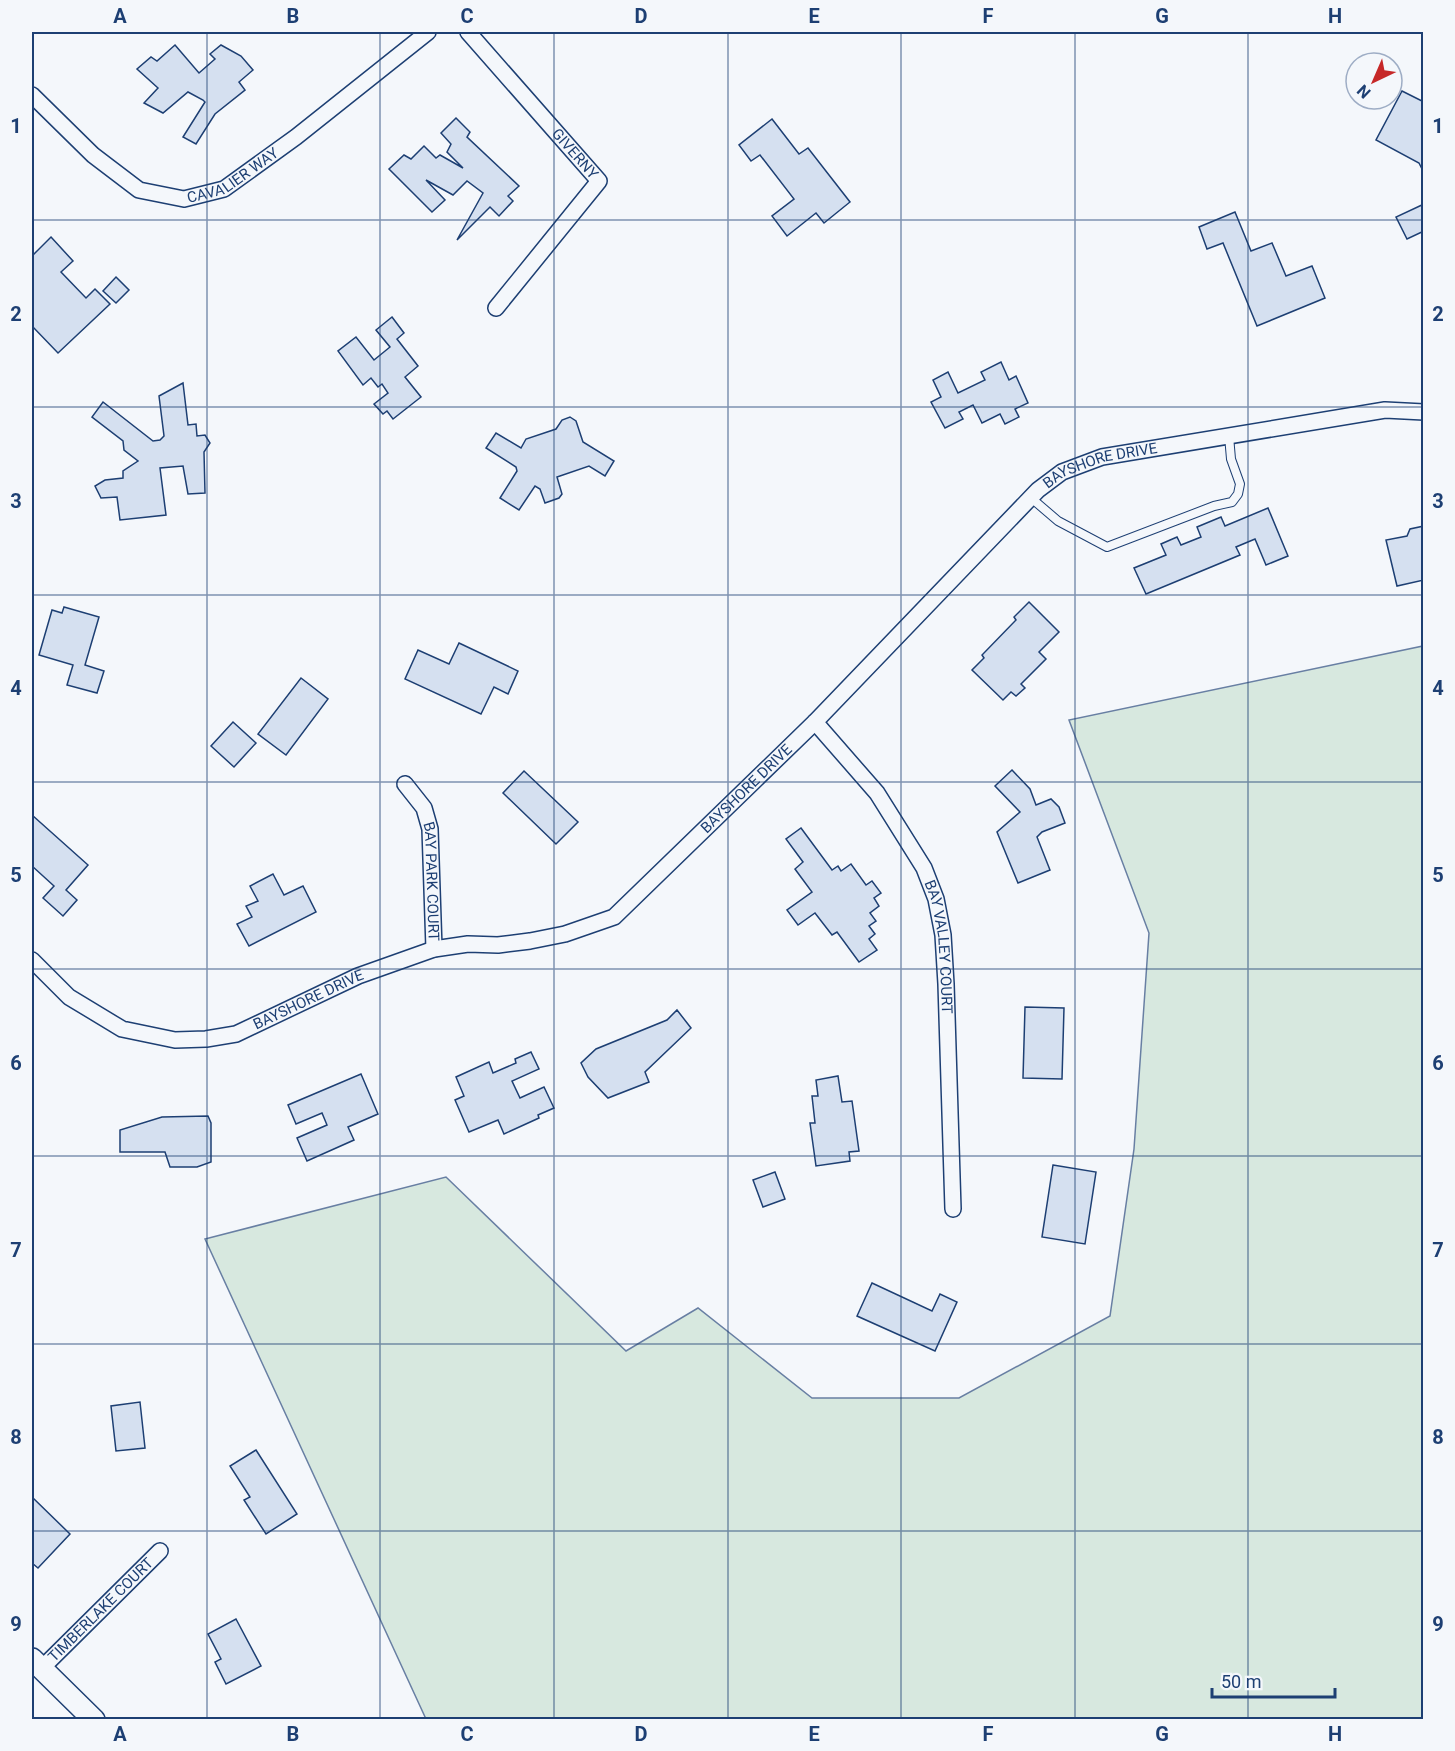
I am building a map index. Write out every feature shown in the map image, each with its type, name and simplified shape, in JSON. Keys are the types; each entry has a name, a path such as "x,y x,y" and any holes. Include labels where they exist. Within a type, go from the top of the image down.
{"street":[{"name":"CAVALIER WAY","path":"32,95 93,155 139,189 184,199 224,189 296,137 428,32"},
{"name":"GIVERNY","path":"468,32 599,182 496,308"},
{"name":"BAYSHORE DRIVE","path":"32,960 69,996 122,1029 166,1039 206,1039 236,1034 358,976 434,949 468,944 498,945 530,941 565,934 614,917 815,722 1030,497 1062,472 1102,457 1385,410 1424,412"},
{"name":"BAY VALLEY COURT","path":"815,722 877,793 924,868 936,899 943,935 946,984 953,1209"},
{"name":"BAY PARK COURT","path":"405,784 424,808 430,829 434,949"},
{"name":"TIMBERLAKE COURT","path":"36,1664 160,1551"},
{"path":"36,1664 94,1719"}],"lane":[{"path":"1030,497 1058,521 1107,547 1214,506 1232,502 1238,494 1240,484 1231,459 1229,436"}],"shaded area":[{"path":"1423,646 1423,1719 426,1719 205,1239 446,1177 626,1351 698,1308 812,1398 959,1398 1110,1316 1134,1149 1149,933 1069,720"}],"building":[{"path":"175,45 199,73 215,59 210,54 221,45 241,56 253,70 239,82 245,90 215,114 196,144 183,137 205,102 203,100 188,92 163,113 144,103 158,88 137,69 151,57 157,61"},
{"path":"1404,92 1424,102 1424,173 1419,163 1376,140 1391,111 1404,111"},
{"path":"456,118 470,132 467,137 519,186 508,196 513,201 499,216 490,207 457,240 483,193 467,181 453,195 426,180 445,200 432,212 389,169 404,155 411,159 424,146 436,158 440,155 463,168 447,152 451,144 441,133"},
{"path":"772,119 799,154 808,148 850,202 824,223 816,213 787,236 772,216 794,199 760,155 751,161 739,145"},
{"path":"1424,204 1424,231 1407,239 1396,217"},
{"path":"1235,212 1251,251 1272,243 1286,276 1312,266 1325,298 1257,326 1223,243 1207,249 1199,227"},
{"path":"51,237 73,261 61,272 86,298 95,289 110,304 58,353 32,326 32,256"},
{"path":"116,277 129,290 116,303 103,291"},
{"path":"392,317 404,333 397,339 418,366 405,377 421,397 393,419 387,411 383,414 374,404 388,393 382,384 378,387 371,378 363,385 338,351 356,337 374,360 390,347 376,330"},
{"path":"1001,362 1009,380 1016,376 1028,403 1015,409 1019,417 1005,424 1000,414 982,423 973,405 959,412 963,419 945,428 931,402 941,397 933,380 948,372 958,393 985,380 981,372"},
{"path":"183,383 188,425 196,424 197,436 205,435 210,443 204,452 205,493 188,494 183,466 160,468 166,515 120,520 117,497 101,498 95,486 105,480 123,478 123,471 138,461 124,450 123,441 92,417 103,402 153,441 160,440 164,436 159,396"},
{"path":"570,417 576,421 583,442 614,461 605,476 589,466 557,477 562,494 559,498 545,503 540,489 535,486 519,510 500,498 517,471 516,467 486,448 496,433 521,448 526,439 556,429 562,420"},
{"path":"1268,508 1288,556 1266,565 1255,539 1236,547 1240,555 1146,594 1134,568 1166,555 1161,544 1177,537 1181,545 1201,537 1197,527 1221,517 1225,526"},
{"path":"1424,526 1424,580 1397,586 1386,540 1407,536 1410,529"},
{"path":"1029,602 1059,632 1039,652 1046,659 1021,684 1025,688 1016,696 1011,692 1003,700 972,670 984,658 982,655 1016,620 1014,617"},
{"path":"64,607 99,617 85,665 104,671 97,693 67,685 73,665 39,655 52,610 62,613"},
{"path":"459,643 518,671 508,694 494,687 481,714 405,679 418,650 449,664"},
{"path":"301,678 328,699 286,755 258,734"},
{"path":"233,722 256,743 234,767 211,746"},
{"path":"1012,770 1030,789 1036,805 1051,799 1059,807 1065,823 1042,832 1037,837 1050,870 1018,883 997,832 1020,812 995,786"},
{"path":"524,771 578,822 556,844 503,793"},
{"path":"32,815 88,865 66,890 77,900 63,916 43,898 54,886 32,866"},
{"path":"801,828 832,870 838,866 841,871 851,864 866,885 872,881 881,893 874,898 879,906 870,913 876,921 869,926 875,934 869,939 877,950 859,962 837,932 832,935 815,913 798,925 787,910 812,892 795,869 803,862 786,839"},
{"path":"273,874 284,895 303,886 316,912 249,946 237,924 252,917 246,906 258,901 250,886"},
{"path":"1025,1007 1064,1008 1062,1079 1023,1078"},
{"path":"677,1010 691,1028 645,1072 649,1082 608,1098 588,1077 581,1063 596,1049 667,1020"},
{"path":"531,1052 539,1069 512,1081 520,1098 544,1087 554,1108 538,1115 539,1118 504,1134 498,1120 469,1132 455,1100 464,1096 456,1077 489,1062 493,1073 516,1063 515,1059"},
{"path":"361,1074 378,1114 348,1127 354,1140 307,1161 297,1138 327,1125 322,1113 296,1124 288,1105"},
{"path":"838,1076 842,1102 852,1101 859,1151 849,1152 850,1161 816,1166 810,1123 815,1123 812,1096 818,1096 816,1080"},
{"path":"208,1116 211,1123 211,1162 197,1167 170,1167 165,1152 120,1152 120,1130 162,1117"},
{"path":"1053,1165 1096,1172 1085,1244 1042,1237"},
{"path":"775,1172 785,1199 763,1207 753,1180"},
{"path":"872,1283 932,1311 940,1294 957,1302 935,1351 857,1316"},
{"path":"140,1402 145,1448 116,1451 111,1406"},
{"path":"256,1450 297,1514 266,1534 244,1500 250,1497 230,1466"},
{"path":"32,1497 70,1534 38,1568 32,1563"},
{"path":"236,1619 261,1666 226,1684 215,1662 221,1659 208,1634"}]}
